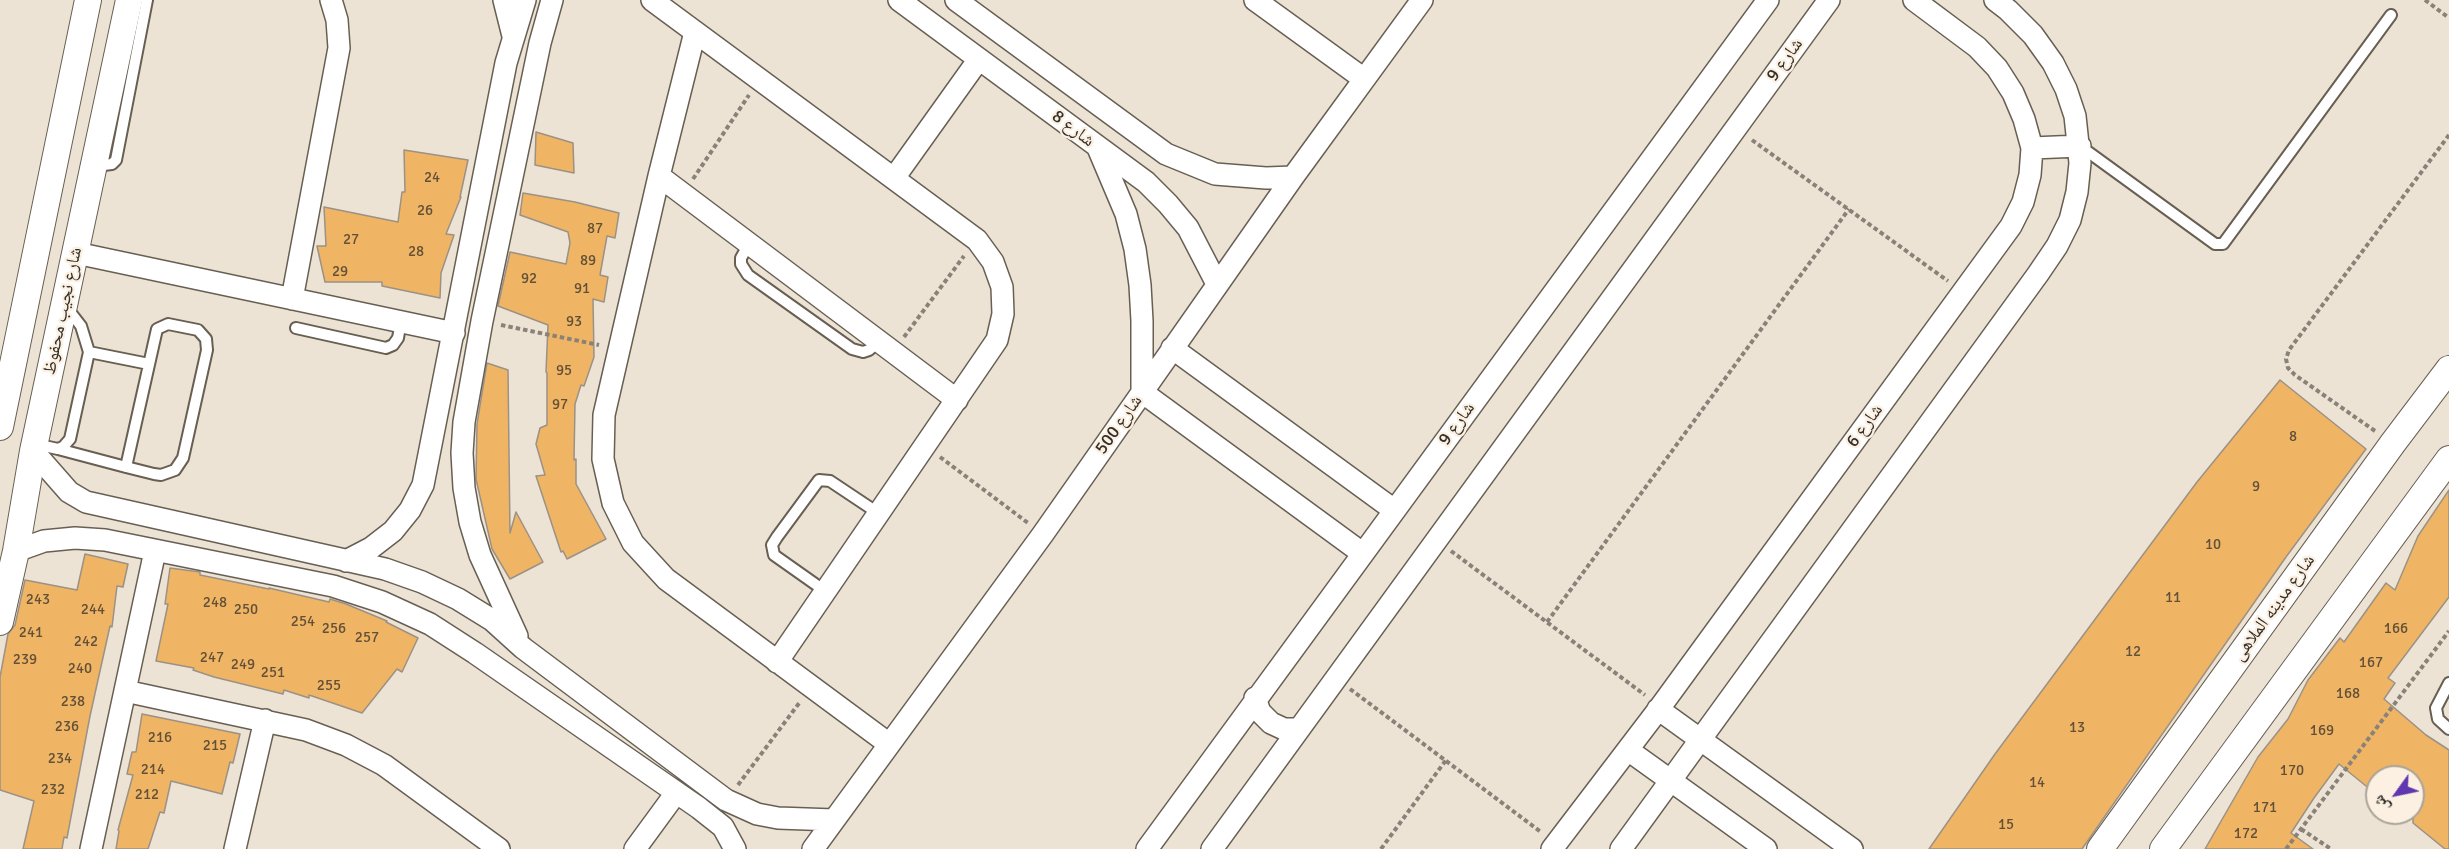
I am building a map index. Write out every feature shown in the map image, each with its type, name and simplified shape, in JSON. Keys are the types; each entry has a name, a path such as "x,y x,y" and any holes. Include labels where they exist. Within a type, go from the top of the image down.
{"street":[{"path":"0,427 88,0"},
{"name":"شارع نجيب محفوظ","path":"0,622 42,448 64,305 129,0"},
{"path":"292,299 339,48 337,20 331,0"},
{"path":"504,0 513,36"},
{"path":"346,561 371,548 385,537 410,510 423,485 513,36 525,0"},
{"path":"523,648 480,555 470,522 464,488 462,453 464,422 482,321 540,43 552,0"},
{"path":"652,0 977,240 993,262 1002,287 1003,314 997,340 777,662"},
{"name":"شارع 8","path":"899,0 1146,182 1188,228 1217,284"},
{"name":"شارع 8","path":"956,0 1166,154 1215,174 1266,178 1293,177"},
{"path":"1255,0 1364,79"},
{"name":"شارع 500","path":"813,849 1043,534 1217,284 1422,0"},
{"name":"شارع 9","path":"1147,849 1255,698 1768,0"},
{"name":"شارع 9","path":"1212,849 1829,0"},
{"name":"شارع 6","path":"1554,846 1628,750 2012,226 2023,202 2030,175 2032,148 2024,119 2013,93 1997,68 1977,46 1914,0"},
{"path":"1620,849 2057,246 2070,220 2077,192 2080,146 2075,116 2066,88 2053,63 2033,35 1995,0"},
{"path":"695,32 604,415 603,459 613,503 633,543 666,579 889,744"},
{"path":"894,178 979,59"},
{"path":"63,122 102,130"},
{"path":"2032,148 2080,146"},
{"path":"1098,148 1126,214 1135,249 1141,297 1142,392 1362,553"},
{"path":"659,176 957,400"},
{"path":"76,253 454,333"},
{"path":"463,288 488,294"},
{"path":"1172,348 1394,510"},
{"name":"شارع مدينه الملاهى","path":"2100,849 2449,369"},
{"path":"437,416 464,422"},
{"path":"42,448 69,492 87,502 385,569 422,582 458,599 492,620 523,648 732,803 757,814 778,818 834,820"},
{"path":"2163,849 2449,459"},
{"path":"16,551 44,541 75,538 105,540 333,586 382,602 430,624 475,652 705,812 723,827 735,849"},
{"path":"91,849 155,551"},
{"path":"125,691 265,720 346,745 384,765 499,849"},
{"path":"1255,698 1260,712 1270,723 1284,729 1299,729"},
{"path":"1659,708 1852,849"},
{"path":"235,849 265,720"},
{"path":"1628,750 1766,849"},
{"path":"635,849 676,793"},
{"path":"723,827 732,803"}],"lane":[{"path":"94,166 112,164 116,160 147,0"},
{"path":"2080,146 2215,244 2223,244 2391,15"},
{"path":"42,448 63,447 70,439 89,352 81,326 64,305"},
{"path":"296,328 386,348 393,345 398,338 401,321"},
{"path":"42,448 161,475 175,470 183,458 207,350 206,339 198,330 164,324 156,333 126,467"},
{"path":"89,352 149,364"},
{"path":"825,591 774,555 772,545 777,537 819,480 830,481 878,513"},
{"path":"2449,683 2436,708 2438,719 2449,729"}],"path":[{"path":"2425,0 2449,18"},
{"path":"683,195 759,80"},
{"path":"1735,128 1964,291"},
{"path":"2393,443 2295,375 2288,368 2286,359 2289,350 2449,135"},
{"path":"1547,622 1849,209"},
{"path":"886,346 977,240"},
{"path":"482,321 619,350"},
{"path":"925,446 1043,534"},
{"path":"1436,541 1659,708"},
{"path":"2286,849 2449,631"},
{"path":"1336,679 1446,760 1554,846"},
{"path":"732,803 811,687"},
{"path":"1381,849 1446,760"},
{"path":"2301,829 2331,849"}],"building":[{"path":"536,132 573,143 574,173 535,165"},
{"path":"404,150 468,160 461,197 446,234 454,235 441,273 440,298 382,286 382,282 325,282 317,246 326,246 324,207 398,222 402,192 405,192"},
{"path":"523,193 619,213 615,238 607,236 600,275 608,277 604,302 593,299 594,357 575,404 576,484 606,539 567,559 563,551 561,552 536,476 545,475 536,444 540,428 547,425 548,325 498,306 510,252 566,264 570,243 568,232 520,215"},
{"path":"487,363 508,370 510,533 516,512 543,562 510,579 492,549 476,479 477,424"},
{"path":"2280,380 2366,449 2286,557 2082,849 1929,849 1995,754 2197,482"},
{"path":"2449,490 2449,597 2388,678 2395,683 2384,699 2426,735 2449,750 2449,849 2445,849 2415,825 2425,825 2425,765 2365,765 2365,785 2339,764 2291,833 2313,849 2205,849 2258,757 2288,719 2308,680 2340,638 2344,642 2386,583 2395,590 2418,536"},
{"path":"85,554 128,564 123,587 117,586 112,627 110,626 90,716 67,838 64,837 62,849 23,849 34,801 0,790 0,677 8,634 15,625 25,580 77,590"},
{"path":"170,568 200,572 200,575 329,602 330,599 387,621 418,638 402,672 397,669 362,713 309,695 309,698 284,690 283,694 214,677 193,670 194,668 156,661 168,604 165,604"},
{"path":"142,714 240,734 222,794 171,781 164,813 160,812 148,849 116,849 118,830 133,775 127,774 132,752 136,752"}]}
